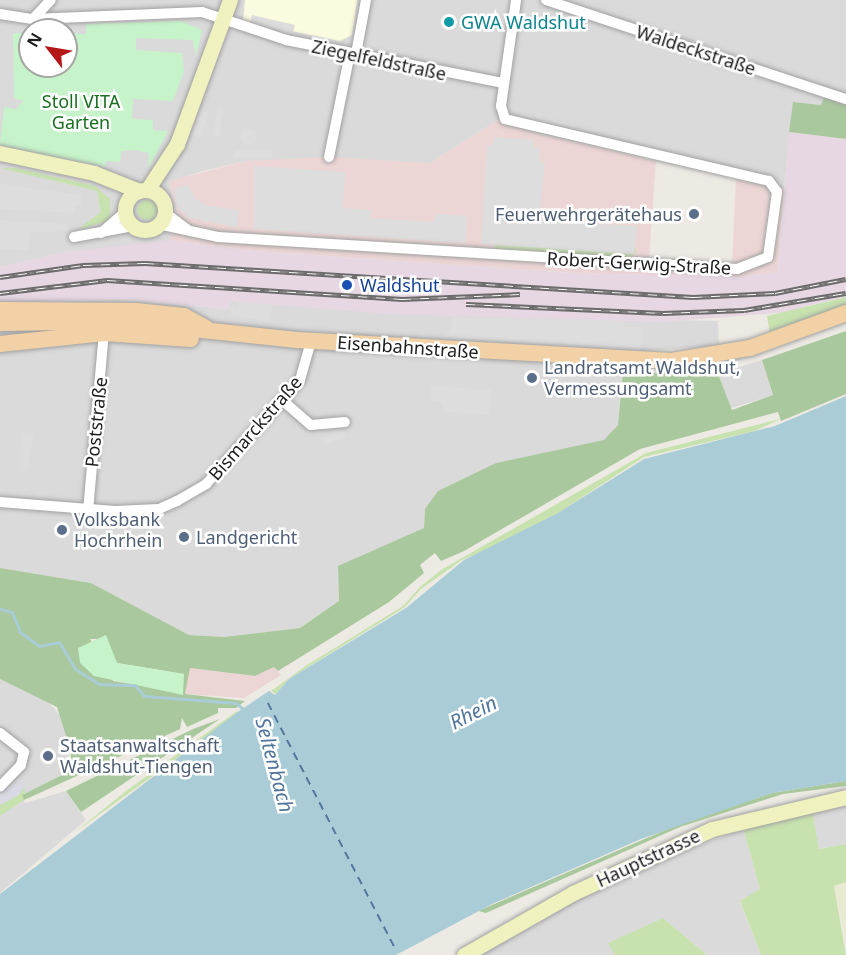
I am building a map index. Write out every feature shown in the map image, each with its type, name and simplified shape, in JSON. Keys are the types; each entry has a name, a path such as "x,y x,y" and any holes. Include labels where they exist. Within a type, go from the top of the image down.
{"main road":[{"path":"0,310 68,307 184,316 213,333"},
{"name":"Eisenbahnstraße","path":"0,323 62,318 311,341 672,361 728,354 846,314"},
{"path":"0,344 105,333 190,339 213,333"}],"street":[{"path":"34,18 51,0"},
{"path":"74,237 101,233 144,206 171,158 230,0"},
{"path":"329,157 366,0"},
{"path":"504,83 516,0"},
{"name":"Waldeckstraße","path":"546,0 846,99"},
{"name":"Ziegelfeldstraße","path":"57,18 202,12 222,21 353,54 504,83"},
{"name":"Ziegelfeldstraße","path":"0,14 26,18"},
{"name":"Robert-Gerwig-Straße","path":"144,206 188,231 737,269 764,262 774,247 777,192 769,181 524,127 503,117 504,83"},
{"path":"0,153 105,178 144,206"},
{"name":"Poststraße","path":"88,511 105,333"},
{"name":"Bismarckstraße","path":"0,502 88,511 159,509 197,490 300,380 311,341"},
{"path":"282,400 311,425 345,422"},
{"path":"0,733 24,752 21,765 0,788"},
{"name":"Hauptstrasse","path":"464,955 678,843 782,808 846,797"}],"shaded area":[{"path":"0,0 846,0 846,99 821,105 793,102 784,189 536,133 503,117 430,163 246,161 203,171 169,182 178,215 169,244 66,252 0,267"},
{"path":"245,0 357,0 352,35 340,41 243,21"},
{"path":"252,15 295,25 293,33 250,23"},
{"path":"218,107 224,108 219,137 213,136"},
{"path":"202,108 209,110 200,138 192,135"},
{"path":"521,113 576,125 574,131 520,120"},
{"path":"503,117 536,133 656,161 649,259 732,263 736,179 784,189 778,272 739,277 573,273 255,251 169,240 178,215 169,181 246,161 329,157 430,163"},
{"path":"249,129 257,137 249,145 241,137"},
{"path":"789,132 846,139 846,297 802,307 804,311 662,322 388,314 230,301 229,309 114,299 0,305 0,267 66,252 169,240 255,251 573,273 739,277 778,272"},
{"path":"494,137 533,140 533,147 540,148 539,162 545,163 539,221 637,226 634,254 481,244 487,145 493,145"},
{"path":"234,150 272,150 272,158 234,158"},
{"path":"254,166 345,172 343,208 371,210 370,218 434,222 436,214 467,216 465,243 254,229"},
{"path":"0,184 81,195 81,206 75,206 75,213 0,209"},
{"path":"188,185 195,198 208,206 239,210 237,227 189,218 177,207 174,188"},
{"path":"0,220 68,224 68,231 30,233 29,250 0,249"},
{"path":"114,299 229,309 230,301 413,314 718,321 719,346 625,352 618,425 604,441 496,463 425,509 424,528 415,535 338,566 339,601 300,628 224,637 189,635 91,583 0,568 0,305"},
{"path":"232,302 235,309 237,302 272,305 271,323 231,314"},
{"path":"454,317 623,321 624,327 644,327 640,352 434,340 450,332"},
{"path":"751,354 729,366 692,371 614,364 704,365"},
{"path":"762,360 773,395 729,409 718,373"},
{"path":"430,386 491,390 489,415 443,411 443,402 431,401"},
{"path":"343,429 346,436 325,445 322,438"},
{"path":"21,431 34,434 27,471 20,471"},
{"path":"274,667 281,675 244,698 185,694 189,668 254,676"},
{"path":"0,679 43,696 64,720 70,771 22,795 25,803 66,791 86,820 0,893"},
{"path":"20,780 25,787 19,795 0,805 0,791"},
{"path":"846,804 846,844 819,849 812,809"},
{"path":"743,828 760,889 740,902 761,955 707,955 663,918 609,943 615,955 475,955 592,890"},
{"path":"846,882 846,940 834,886"}],"green space":[{"name":"Stoll VITA Garten","path":"180,21 202,30 196,56 193,40 136,38 136,50 182,53 184,71 173,101 133,99 132,119 153,120 153,130 168,131 148,169 149,153 135,150 121,151 120,162 106,161 105,167 0,145 4,107 16,109 23,101 14,98 13,33 18,33 18,78 78,78 78,34 86,34 86,24"},
{"path":"826,93 846,99 846,139 789,132 793,102 821,105"},
{"path":"0,168 16,168 95,186 110,199 110,220 77,230 101,212 97,191"},
{"path":"147,200 154,203 157,210 154,217 147,220 140,217 137,210 140,203"},
{"path":"495,244 635,247 636,252 630,258 495,249"},
{"path":"846,297 846,306 770,334 767,316"},
{"path":"846,331 846,394 781,421 778,412 640,449 464,551 441,561 435,553 420,565 424,573 389,602 278,671 274,667 255,676 190,668 185,694 245,701 236,708 218,708 218,713 187,727 182,718 180,729 24,800 22,795 70,771 71,752 57,707 0,679 0,568 91,583 189,635 224,637 300,628 339,601 338,566 424,528 425,509 438,491 496,463 604,440 618,425 623,372 718,374 732,410 773,395 762,360","holes":["90,639 103,639 117,663 184,674 139,685 113,681"]},
{"path":"780,419 755,431 644,457 558,513 462,560 421,589 405,607 289,679 276,694 271,691 307,665 403,606 420,587 441,570 646,453"},
{"path":"106,635 117,663 184,674 183,695 94,676 80,663 78,648"},
{"path":"237,711 238,714 74,833 126,791"},
{"path":"220,719 81,812 66,791 193,729"},
{"path":"846,781 846,786 783,794 680,827 486,913 478,911 677,825 772,793"},
{"path":"25,787 24,800 0,816 0,805"},
{"path":"812,809 819,849 846,844 846,882 834,886 846,955 761,955 740,901 760,889 743,828"},
{"path":"663,918 707,955 615,955 608,943"}],"water":[{"name":"Rhein","path":"846,396 846,781 772,793 641,839 492,904 396,955 0,955 0,894 239,711 269,691 275,695 289,679 406,608 464,560 558,513 644,459 775,426"}],"waterway":[{"name":"Seltenbach","path":"0,609 12,612 20,632 39,646 59,642 75,669 99,684 135,685 144,696 236,703 244,710"}],"ferry route":[{"path":"268,703 394,946"}],"railway":[{"path":"0,277 83,265 145,263 693,297 775,293 846,279"},
{"path":"0,293 107,280 402,299 520,294"},
{"path":"466,304 663,313 744,310 846,293"}],"place":[{"name":"GWA Waldshut","path":"449,22"},
{"name":"Feuerwehrgerätehaus","path":"694,214"},
{"name":"Waldshut","path":"347,285"},
{"name":"Landratsamt Waldshut, Vermessungsamt","path":"532,378"},
{"name":"Volksbank Hochrhein","path":"62,530"},
{"name":"Landgericht","path":"184,537"},
{"name":"Staatsanwaltschaft Waldshut-Tiengen","path":"48,756"}]}
